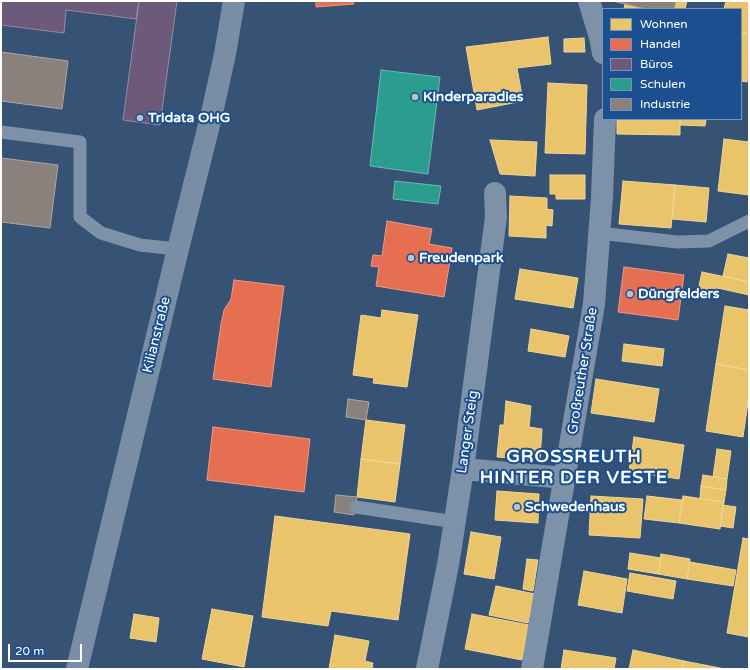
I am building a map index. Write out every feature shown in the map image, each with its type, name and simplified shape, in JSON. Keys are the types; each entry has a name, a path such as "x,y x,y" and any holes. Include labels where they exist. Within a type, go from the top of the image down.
{"main road":[{"name":"Kilianstraße","path":"77,669 212,113 234,1"}],"street":[{"path":"589,1 602,47"},
{"name":"Großreuther Straße","path":"532,669 594,304 600,233 605,120"},
{"name":"Langer Steig","path":"427,669 448,565 463,469 496,217 495,193"},
{"path":"463,469 565,478"}],"lane":[{"path":"1,132 80,142 80,216 101,233 140,245 178,249"},
{"path":"600,233 677,242 709,241 749,221"},
{"path":"356,507 455,522"}],"building: Wohnen":[{"path":"676,1 687,1 685,8 674,8"},
{"path":"726,1 749,1 749,34 742,32 742,8 724,8"},
{"path":"625,4 642,8 624,8"},
{"path":"742,32 749,34 749,74 747,82 742,81"},
{"path":"548,37 551,64 517,68 523,101 477,110 466,47"},
{"path":"584,38 585,52 564,52 564,39"},
{"path":"548,83 587,85 585,154 545,153"},
{"path":"617,120 680,120 680,135 617,134"},
{"path":"680,120 706,120 705,126 680,125"},
{"path":"724,139 749,142 749,195 718,191"},
{"path":"490,140 537,142 535,176 500,174"},
{"path":"550,175 585,175 585,199 556,199 556,194 550,194"},
{"path":"623,181 675,185 671,228 619,224"},
{"path":"675,185 709,188 706,222 672,219"},
{"path":"510,196 547,198 547,209 553,210 552,226 546,225 546,238 509,236"},
{"path":"728,254 749,258 749,282 723,276"},
{"path":"520,269 578,278 573,308 515,299"},
{"path":"702,272 749,282 749,295 718,288 716,299 697,295"},
{"path":"725,306 749,310 749,370 716,364"},
{"path":"382,310 418,315 407,387 373,383 374,378 353,375 361,315 381,318"},
{"path":"531,329 569,336 565,357 528,351"},
{"path":"624,344 664,349 662,366 622,361"},
{"path":"716,364 749,370 749,395 743,437 706,431"},
{"path":"596,379 659,389 654,422 591,413"},
{"path":"506,401 531,406 529,427 542,429 540,460 497,457 500,425 504,425"},
{"path":"366,420 405,425 400,464 361,459"},
{"path":"634,437 684,445 679,479 629,471"},
{"path":"717,449 731,451 727,479 713,477"},
{"path":"361,459 400,464 395,502 357,497"},
{"path":"703,475 727,479 726,490 701,486"},
{"path":"701,486 726,490 724,502 700,498"},
{"name":"Schwedenhaus","path":"497,491 539,494 538,523 495,520"},
{"path":"591,496 643,499 640,538 589,535"},
{"path":"647,496 682,500 679,523 644,519"},
{"path":"683,496 724,502 720,529 679,523"},
{"path":"723,505 736,507 733,528 720,526"},
{"path":"275,516 410,534 398,620 331,611 328,626 262,617"},
{"path":"471,532 501,537 494,579 464,574"},
{"path":"743,538 749,539 749,637 727,633"},
{"path":"630,553 661,558 658,574 628,569"},
{"path":"661,554 690,559 687,579 658,574"},
{"path":"527,559 538,560 533,591 523,589"},
{"path":"690,562 736,570 733,586 687,579"},
{"path":"584,571 627,579 622,613 578,605"},
{"path":"630,573 676,581 673,599 627,591"},
{"path":"496,586 535,594 528,623 489,615"},
{"path":"212,609 253,616 244,667 202,659"},
{"path":"134,614 159,618 156,642 130,638"},
{"path":"472,614 529,625 522,660 465,649"},
{"path":"335,635 369,641 365,661 373,663 372,669 329,669"},
{"path":"564,650 616,658 614,669 561,669"},
{"path":"633,650 684,661 682,669 629,669"},
{"path":"684,661 725,669 682,669"}],"building: Handel":[{"path":"316,1 353,1 354,4 316,7"},
{"name":"Freudenpark","path":"387,221 432,229 429,244 452,248 444,297 376,286 379,267 371,266 373,255 382,256"},
{"path":"624,267 684,275 678,320 618,312"},
{"path":"234,280 284,286 271,387 213,379 221,324 224,310 231,299"},
{"path":"213,427 310,439 304,492 207,480"}],"building: Büros":[{"path":"1,1 139,1 136,19 66,10 64,33 1,25"},
{"path":"139,1 177,1 160,125 123,120"}],"building: Schulen":[{"path":"381,70 440,77 428,174 370,166"},
{"path":"395,181 441,186 438,204 393,199"}],"building: Industrie":[{"path":"612,1 676,1 674,8 642,8"},
{"path":"1,52 68,61 62,109 1,101"},
{"path":"1,158 58,165 50,228 1,222"},
{"path":"348,399 369,402 366,420 346,417"},
{"path":"336,495 357,497 354,515 334,512"}],"place":[{"name":"Kinderparadies","path":"415,97"},
{"name":"Tridata OHG","path":"140,118"},
{"name":"Freudenpark","path":"411,258"},
{"name":"Düngfelders","path":"630,294"},
{"name":"Schwedenhaus","path":"517,507"}],"district":[{"name":"GROSSREUTH HINTER DER VESTE","path":"574,467"}]}
